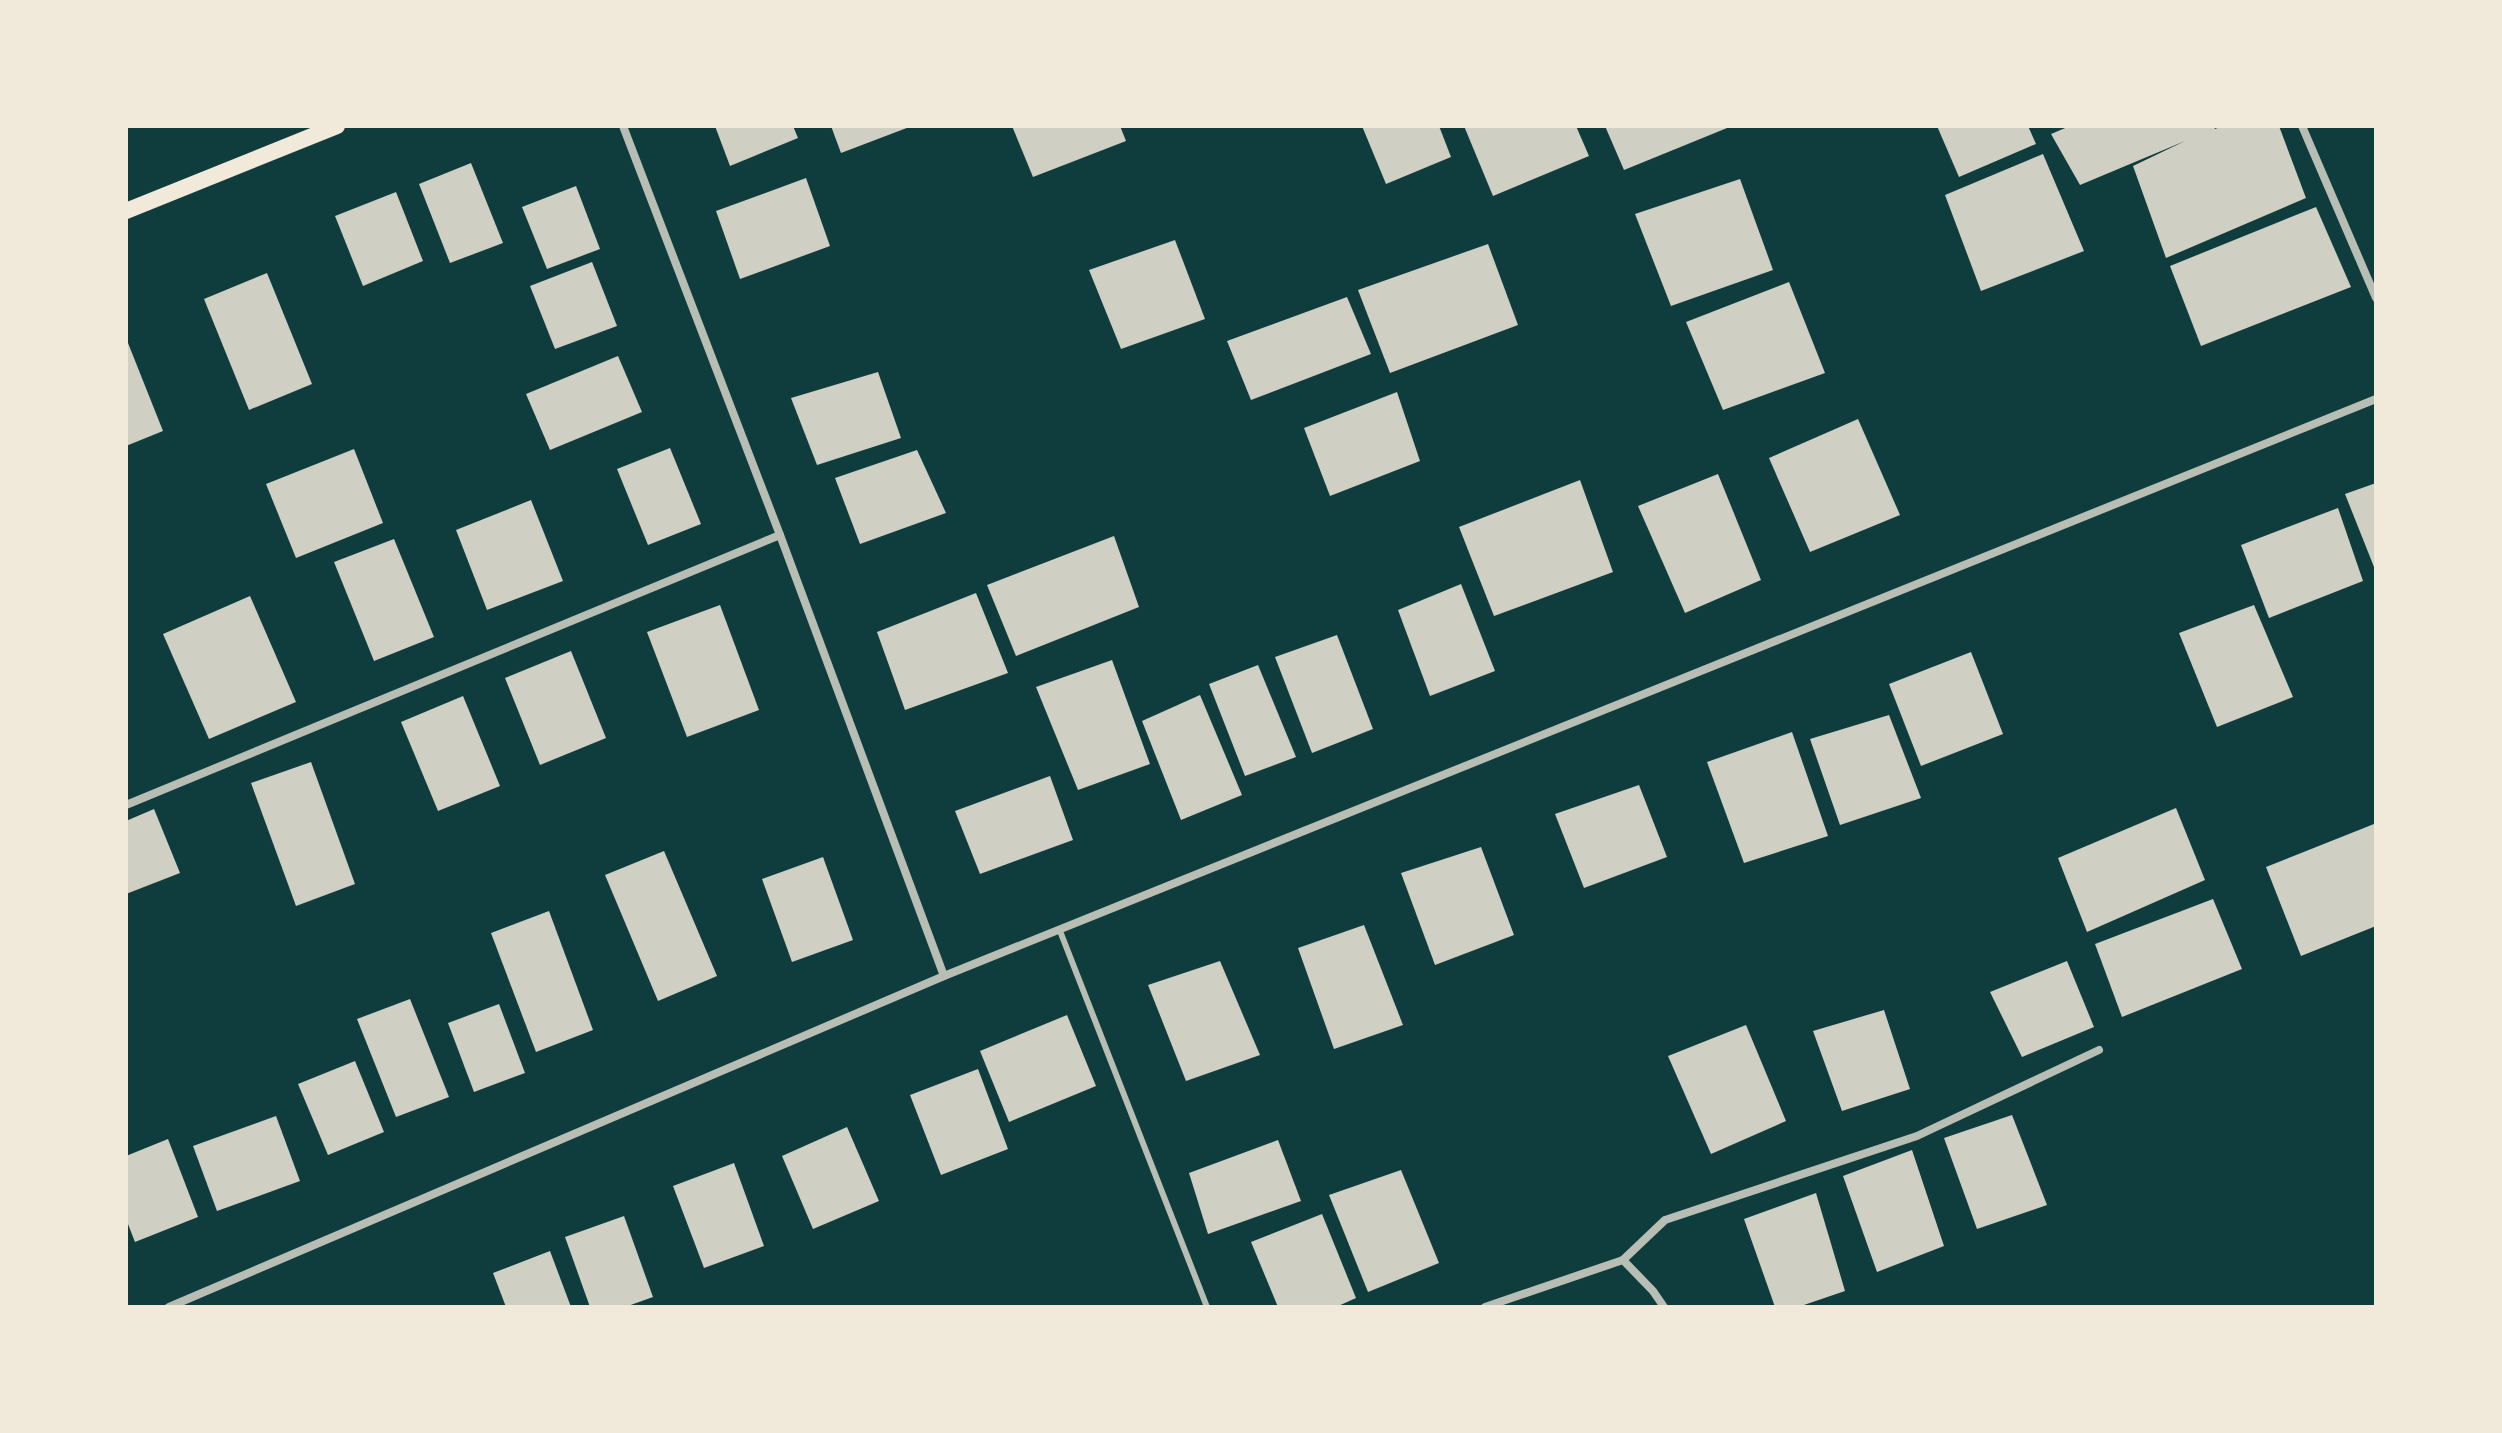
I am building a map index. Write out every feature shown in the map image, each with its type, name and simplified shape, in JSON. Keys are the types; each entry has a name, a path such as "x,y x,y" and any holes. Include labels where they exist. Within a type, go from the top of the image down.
{"main road":[{"path":"126,211 337,126"}],"street":[{"path":"623,126 944,976"},
{"path":"2302,126 2376,298"},
{"path":"169,1307 944,976 2376,399"},
{"path":"126,805 780,535"},
{"path":"1485,1307 1623,1260 1665,1220 1917,1136 2099,1050"},
{"path":"1623,1260 1664,1307"}],"lane":[{"path":"1060,931 1207,1307"}],"building":[{"path":"715,126 793,126 798,138 730,166"},
{"path":"831,126 912,126 841,153"},
{"path":"1012,126 1120,126 1126,141 1033,177"},
{"path":"1362,126 1439,126 1451,157 1386,184"},
{"path":"1464,126 1576,126 1589,156 1493,196"},
{"path":"1605,126 1732,126 1624,170"},
{"path":"1937,126 2028,126 2036,144 1959,177"},
{"path":"2070,126 2214,126 2215,129 2222,126 2279,126 2306,198 2166,258 2133,166 2185,141 2080,185 2051,134"},
{"path":"2043,154 2084,251 1981,291 1945,195"},
{"path":"471,163 503,243 450,263 419,184"},
{"path":"806,178 830,246 740,279 716,211"},
{"path":"1740,179 1773,270 1671,306 1635,214"},
{"path":"576,186 600,249 547,269 522,207"},
{"path":"396,192 423,261 363,286 335,216"},
{"path":"2316,207 2351,287 2201,346 2170,266"},
{"path":"1175,240 1205,319 1121,349 1089,270"},
{"path":"1488,244 1518,325 1390,373 1358,290"},
{"path":"592,262 617,326 555,349 530,286"},
{"path":"267,273 312,384 249,410 204,299"},
{"path":"1789,282 1825,373 1723,410 1686,322"},
{"path":"1347,297 1371,354 1251,400 1227,341"},
{"path":"126,338 163,431 126,446"},
{"path":"618,356 642,412 550,450 526,394"},
{"path":"878,372 901,438 817,465 791,398"},
{"path":"1397,392 1420,461 1330,496 1304,428"},
{"path":"1858,419 1900,515 1810,552 1769,458"},
{"path":"670,448 701,524 648,545 617,469"},
{"path":"354,449 383,523 296,558 266,484"},
{"path":"917,450 946,513 860,544 835,478"},
{"path":"1718,474 1761,580 1685,613 1638,506"},
{"path":"1580,480 1613,572 1494,616 1459,527"},
{"path":"2376,483 2376,572 2345,494"},
{"path":"531,500 563,581 487,610 456,530"},
{"path":"2338,508 2363,581 2269,618 2241,545"},
{"path":"1114,536 1139,607 1016,656 987,585"},
{"path":"394,539 434,637 374,661 334,562"},
{"path":"1461,584 1495,671 1430,696 1398,610"},
{"path":"976,593 1008,673 905,710 877,632"},
{"path":"250,596 296,702 209,739 163,634"},
{"path":"720,605 759,710 687,737 647,632"},
{"path":"2254,605 2293,697 2217,727 2179,633"},
{"path":"1337,635 1373,729 1312,753 1275,657"},
{"path":"571,651 606,738 540,765 505,678"},
{"path":"1971,652 2003,734 1921,766 1889,684"},
{"path":"1112,660 1150,764 1078,790 1036,687"},
{"path":"1258,665 1296,757 1245,776 1209,684"},
{"path":"1200,695 1242,795 1181,820 1142,721"},
{"path":"463,696 500,786 438,811 401,722"},
{"path":"1889,715 1921,798 1840,825 1810,739"},
{"path":"1792,732 1828,836 1744,863 1707,762"},
{"path":"311,762 355,884 296,906 251,783"},
{"path":"1050,776 1073,840 980,874 955,811"},
{"path":"1639,785 1667,857 1584,888 1555,814"},
{"path":"2176,808 2205,880 2087,932 2058,858"},
{"path":"154,809 180,873 126,894 126,821"},
{"path":"2374,824 2376,926 2301,956 2266,867"},
{"path":"1481,847 1514,935 1435,965 1401,873"},
{"path":"664,851 717,976 658,1001 605,875"},
{"path":"823,857 853,940 792,962 762,879"},
{"path":"2213,899 2242,969 2122,1017 2095,944"},
{"path":"549,911 593,1030 536,1052 491,933"},
{"path":"1364,925 1403,1025 1334,1049 1298,948"},
{"path":"1220,961 1260,1055 1186,1081 1148,985"},
{"path":"2067,961 2094,1027 2022,1057 1990,992"},
{"path":"410,999 449,1097 396,1117 357,1019"},
{"path":"499,1004 525,1073 474,1092 448,1023"},
{"path":"1884,1010 1910,1089 1842,1111 1813,1031"},
{"path":"1067,1015 1096,1086 1009,1122 980,1051"},
{"path":"1746,1025 1786,1121 1711,1154 1668,1056"},
{"path":"355,1061 384,1132 328,1155 298,1084"},
{"path":"978,1069 1008,1149 941,1175 910,1095"},
{"path":"2012,1115 2047,1205 1977,1229 1944,1138"},
{"path":"276,1116 300,1181 217,1211 193,1146"},
{"path":"847,1127 879,1201 813,1229 782,1156"},
{"path":"168,1139 198,1217 135,1242 126,1219 126,1156"},
{"path":"1278,1140 1301,1201 1208,1234 1189,1173"},
{"path":"1912,1150 1944,1246 1877,1272 1843,1176"},
{"path":"734,1163 764,1246 704,1268 673,1186"},
{"path":"1401,1170 1439,1263 1368,1292 1329,1195"},
{"path":"1816,1193 1845,1291 1798,1307 1775,1307 1744,1219"},
{"path":"1322,1214 1356,1298 1336,1307 1278,1307 1251,1242"},
{"path":"624,1216 653,1297 625,1307 590,1307 565,1237"},
{"path":"550,1251 571,1307 506,1307 493,1273"}]}
